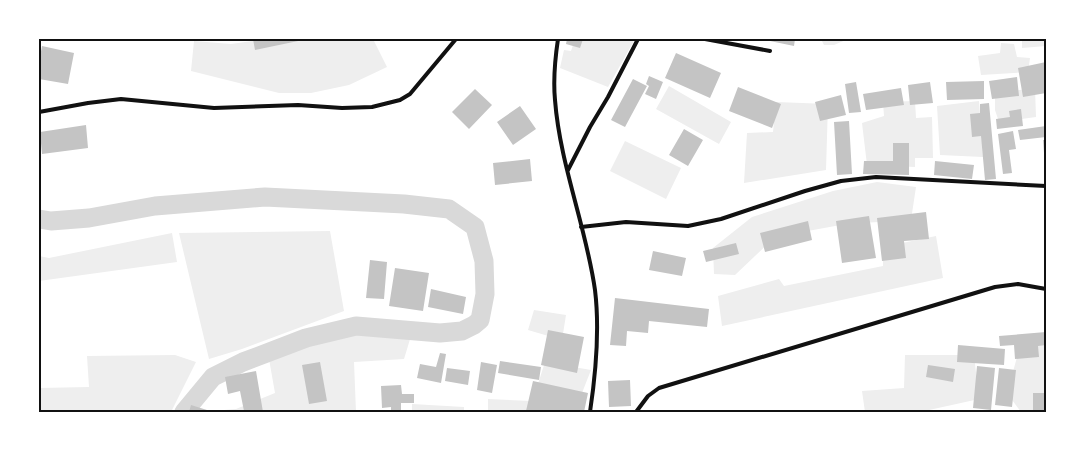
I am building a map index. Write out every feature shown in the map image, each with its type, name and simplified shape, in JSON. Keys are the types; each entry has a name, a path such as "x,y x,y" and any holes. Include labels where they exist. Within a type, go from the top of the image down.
{"lane":[{"path":"39,112 120,99 214,108 298,105 342,108 372,107 400,100 410,94 420,85 456,39"},
{"path":"558,39 555,64 557,122 595,290 598,328 590,412"},
{"path":"568,170 638,39"},
{"path":"705,39 770,51"},
{"path":"581,227 626,222 688,226 721,219 841,181 876,177 1046,186"},
{"path":"636,412 648,396 659,388 712,370 995,287 1018,284 1046,289"}],"shaded area":[{"path":"267,39 373,39 387,67 349,85 311,93 279,93 191,71 194,41 231,44"},
{"path":"575,39 635,39 608,87 560,68 564,50 571,51"},
{"path":"821,39 848,39 834,45 824,45"},
{"path":"1022,39 1046,39 1046,46 1022,48"},
{"path":"1001,43 1014,44 1017,57 1030,58 1028,72 981,75 978,56 1000,53"},
{"path":"669,86 731,122 719,144 656,109"},
{"path":"1035,88 1036,117 999,122 995,110 995,93"},
{"path":"915,101 916,118 932,117 933,158 915,158 915,167 867,165 862,123 884,116 883,102"},
{"path":"979,101 983,157 940,155 937,106"},
{"path":"776,102 828,104 826,170 744,183 747,133 773,132"},
{"path":"625,141 681,168 666,199 610,171"},
{"path":"877,182 916,187 911,220 846,224 775,237 735,275 714,274 713,248 752,217 833,191"},
{"path":"330,231 344,311 242,349 209,359 179,233"},
{"path":"172,233 177,262 39,281 39,256 49,258"},
{"path":"936,236 943,278 722,326 718,296 779,279 784,286 883,266 883,247"},
{"path":"534,310 566,315 562,340 528,330"},
{"path":"356,331 411,336 404,359 354,362 356,412 200,412 236,409 275,393 269,359 307,343"},
{"path":"1046,336 1046,412 1021,412 1007,393 1021,343"},
{"path":"175,355 196,362 171,412 39,412 39,388 89,387 87,356"},
{"path":"905,355 974,355 979,399 920,412 865,412 862,391 904,388"},
{"path":"545,362 591,370 580,398 537,387"},
{"path":"488,399 531,401 530,412 488,412"},
{"path":"412,404 464,407 464,412 412,412"}],"building":[{"path":"253,39 303,39 303,40 255,50"},
{"path":"567,39 583,39 580,48 566,44"},
{"path":"771,39 795,39 794,46 770,41"},
{"path":"42,46 74,53 68,84 39,79 39,62"},
{"path":"676,53 721,73 710,98 665,78"},
{"path":"1046,62 1046,93 1023,97 1018,68"},
{"path":"649,76 663,82 656,99 645,94 649,86 646,84"},
{"path":"1017,77 1019,96 992,99 989,81"},
{"path":"633,79 647,86 625,127 611,120"},
{"path":"984,81 984,99 947,100 946,82"},
{"path":"856,82 861,112 849,113 845,84"},
{"path":"930,82 933,103 910,105 908,85"},
{"path":"738,87 781,104 772,128 729,111"},
{"path":"901,88 904,105 866,110 863,94"},
{"path":"475,89 492,105 469,129 452,112"},
{"path":"841,95 846,115 820,121 815,102"},
{"path":"989,103 996,179 985,180 981,136 972,137 970,114 980,113 980,104"},
{"path":"520,106 536,129 513,145 497,122"},
{"path":"1021,109 1023,126 997,129 996,119 1010,117 1009,111"},
{"path":"849,121 852,174 837,175 834,122"},
{"path":"86,125 88,148 42,154 40,132"},
{"path":"1046,126 1046,137 1020,140 1018,130"},
{"path":"684,129 703,140 688,166 669,155"},
{"path":"1013,131 1016,149 1009,150 1012,173 1003,174 998,134"},
{"path":"1043,140 1046,140 1046,166 1045,166"},
{"path":"893,143 909,143 909,175 863,174 864,161 893,161"},
{"path":"530,159 532,181 495,185 493,163"},
{"path":"935,161 974,165 972,179 934,175"},
{"path":"926,212 929,239 904,241 906,258 882,261 877,218"},
{"path":"869,216 876,258 842,263 836,221"},
{"path":"808,221 812,240 765,252 760,233"},
{"path":"736,243 739,254 706,262 703,251"},
{"path":"653,251 686,258 682,276 649,270"},
{"path":"370,260 387,262 384,299 366,298"},
{"path":"395,268 429,273 423,311 389,306"},
{"path":"431,289 466,297 463,314 428,307"},
{"path":"615,298 709,309 707,327 649,321 648,333 627,331 626,346 610,345"},
{"path":"548,330 584,337 577,373 541,365"},
{"path":"1046,332 1046,345 1038,346 1039,357 1015,359 1014,345 1000,346 999,336"},
{"path":"958,345 1005,349 1004,365 957,362"},
{"path":"440,353 446,354 441,383 417,378 420,364 436,367"},
{"path":"500,361 541,367 539,380 498,373"},
{"path":"320,362 327,401 309,404 302,365"},
{"path":"481,362 497,365 492,393 477,390"},
{"path":"928,365 955,369 953,382 926,377"},
{"path":"977,366 995,368 991,410 973,408"},
{"path":"447,368 470,371 468,385 445,381"},
{"path":"999,368 1016,370 1012,407 995,405"},
{"path":"256,371 263,412 244,411 240,391 228,394 225,377"},
{"path":"630,380 631,406 609,407 608,381"},
{"path":"533,381 588,393 584,412 526,411"},
{"path":"401,385 402,394 414,394 414,403 401,403 401,412 391,412 391,407 382,408 381,386"},
{"path":"1033,393 1046,393 1046,412 1033,412"},
{"path":"191,405 207,410 207,412 189,412"}],"waterway":[{"path":"39,219 51,221 89,218 155,206 265,197 404,204 449,209 475,227 484,261 485,294 480,320 474,325 462,331 440,333 356,326 306,338 243,362 213,377 184,412"}]}
